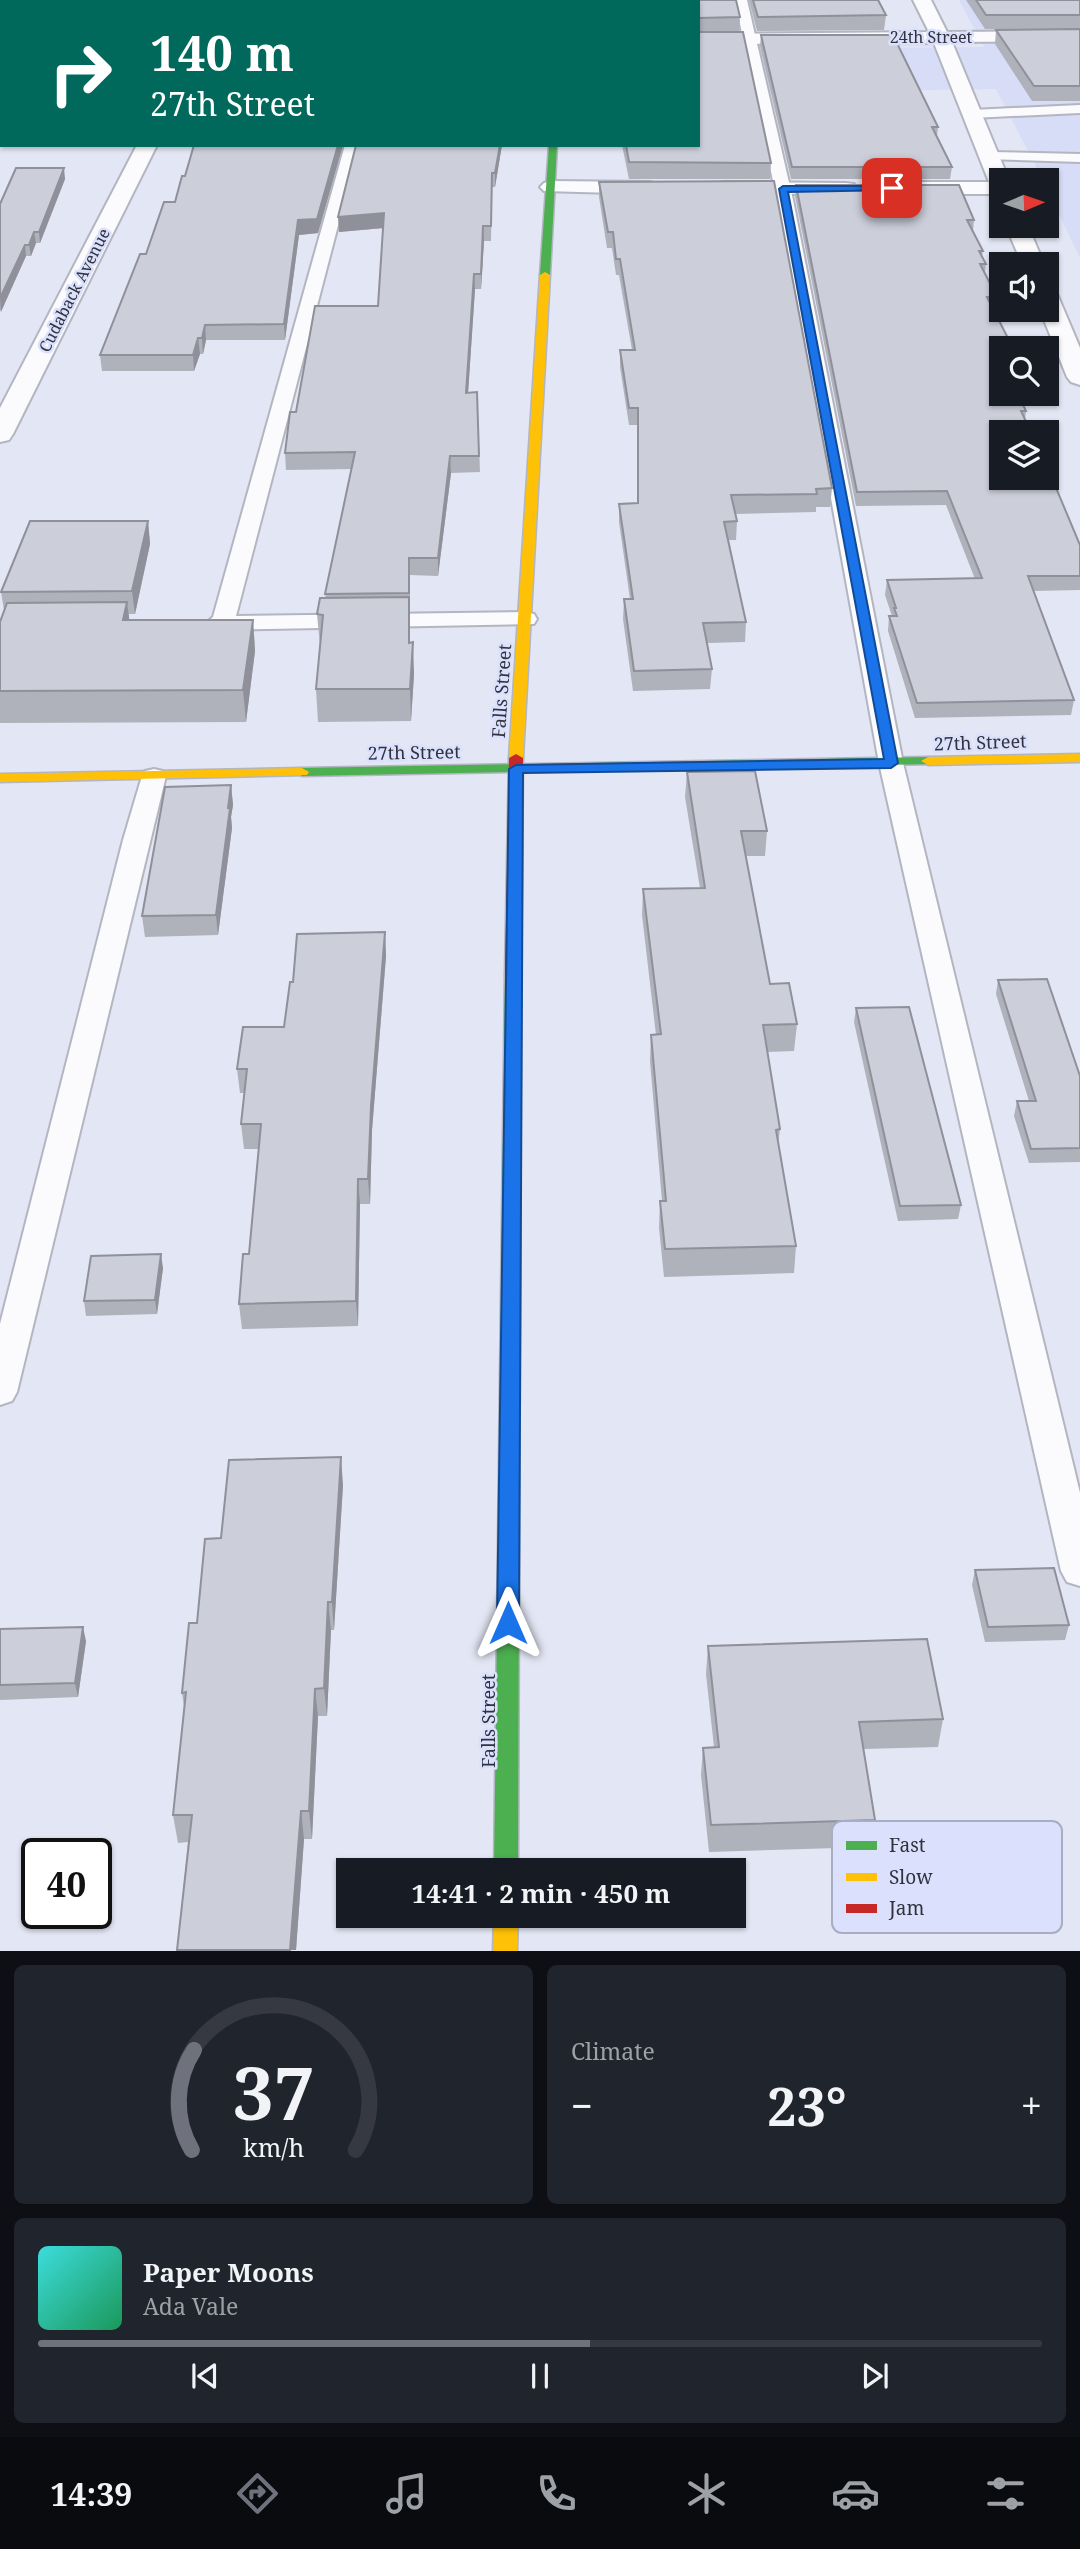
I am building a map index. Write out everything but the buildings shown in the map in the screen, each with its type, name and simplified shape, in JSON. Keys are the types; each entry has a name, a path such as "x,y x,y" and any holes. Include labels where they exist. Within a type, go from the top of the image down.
{"street":[{"path":"922,0 994,168"},
{"name":"24th Street","path":"700,39 1080,36"},
{"name":"Cudaback Avenue","path":"0,434 146,147"},
{"name":"Falls Street","path":"506,1858 516,769 553,147"},
{"path":"551,187 674,188"},
{"path":"892,188 989,187"},
{"path":"701,188 865,189"},
{"path":"1057,322 1080,377"},
{"name":"27th Street","path":"0,778 1080,758"},
{"path":"505,1951 506,1928"}],"lane":[{"path":"741,0 783,189 891,763 1080,1571"},
{"path":"972,114 1080,109"},
{"path":"223,622 351,147"},
{"path":"990,156 1080,158"},
{"path":"195,623 526,619"},
{"path":"0,1392 154,776"}],"shaded area":[{"path":"959,0 1080,0 1080,258 1059,214 1059,168 1037,168 996,89 753,93 700,49 984,47"}],"traffic: fast":[{"path":"545,275 553,147"},
{"path":"302,772 928,761"},
{"path":"506,1858 513,974"}],"traffic: slow":[{"path":"516,758 545,275"},
{"path":"928,761 1080,758"},
{"path":"0,778 302,772"},
{"path":"505,1951 506,1928"}],"traffic: jam":[{"path":"513,974 516,758"}],"route":[{"path":"508,1623 516,769 891,763 783,189 892,188"}]}
